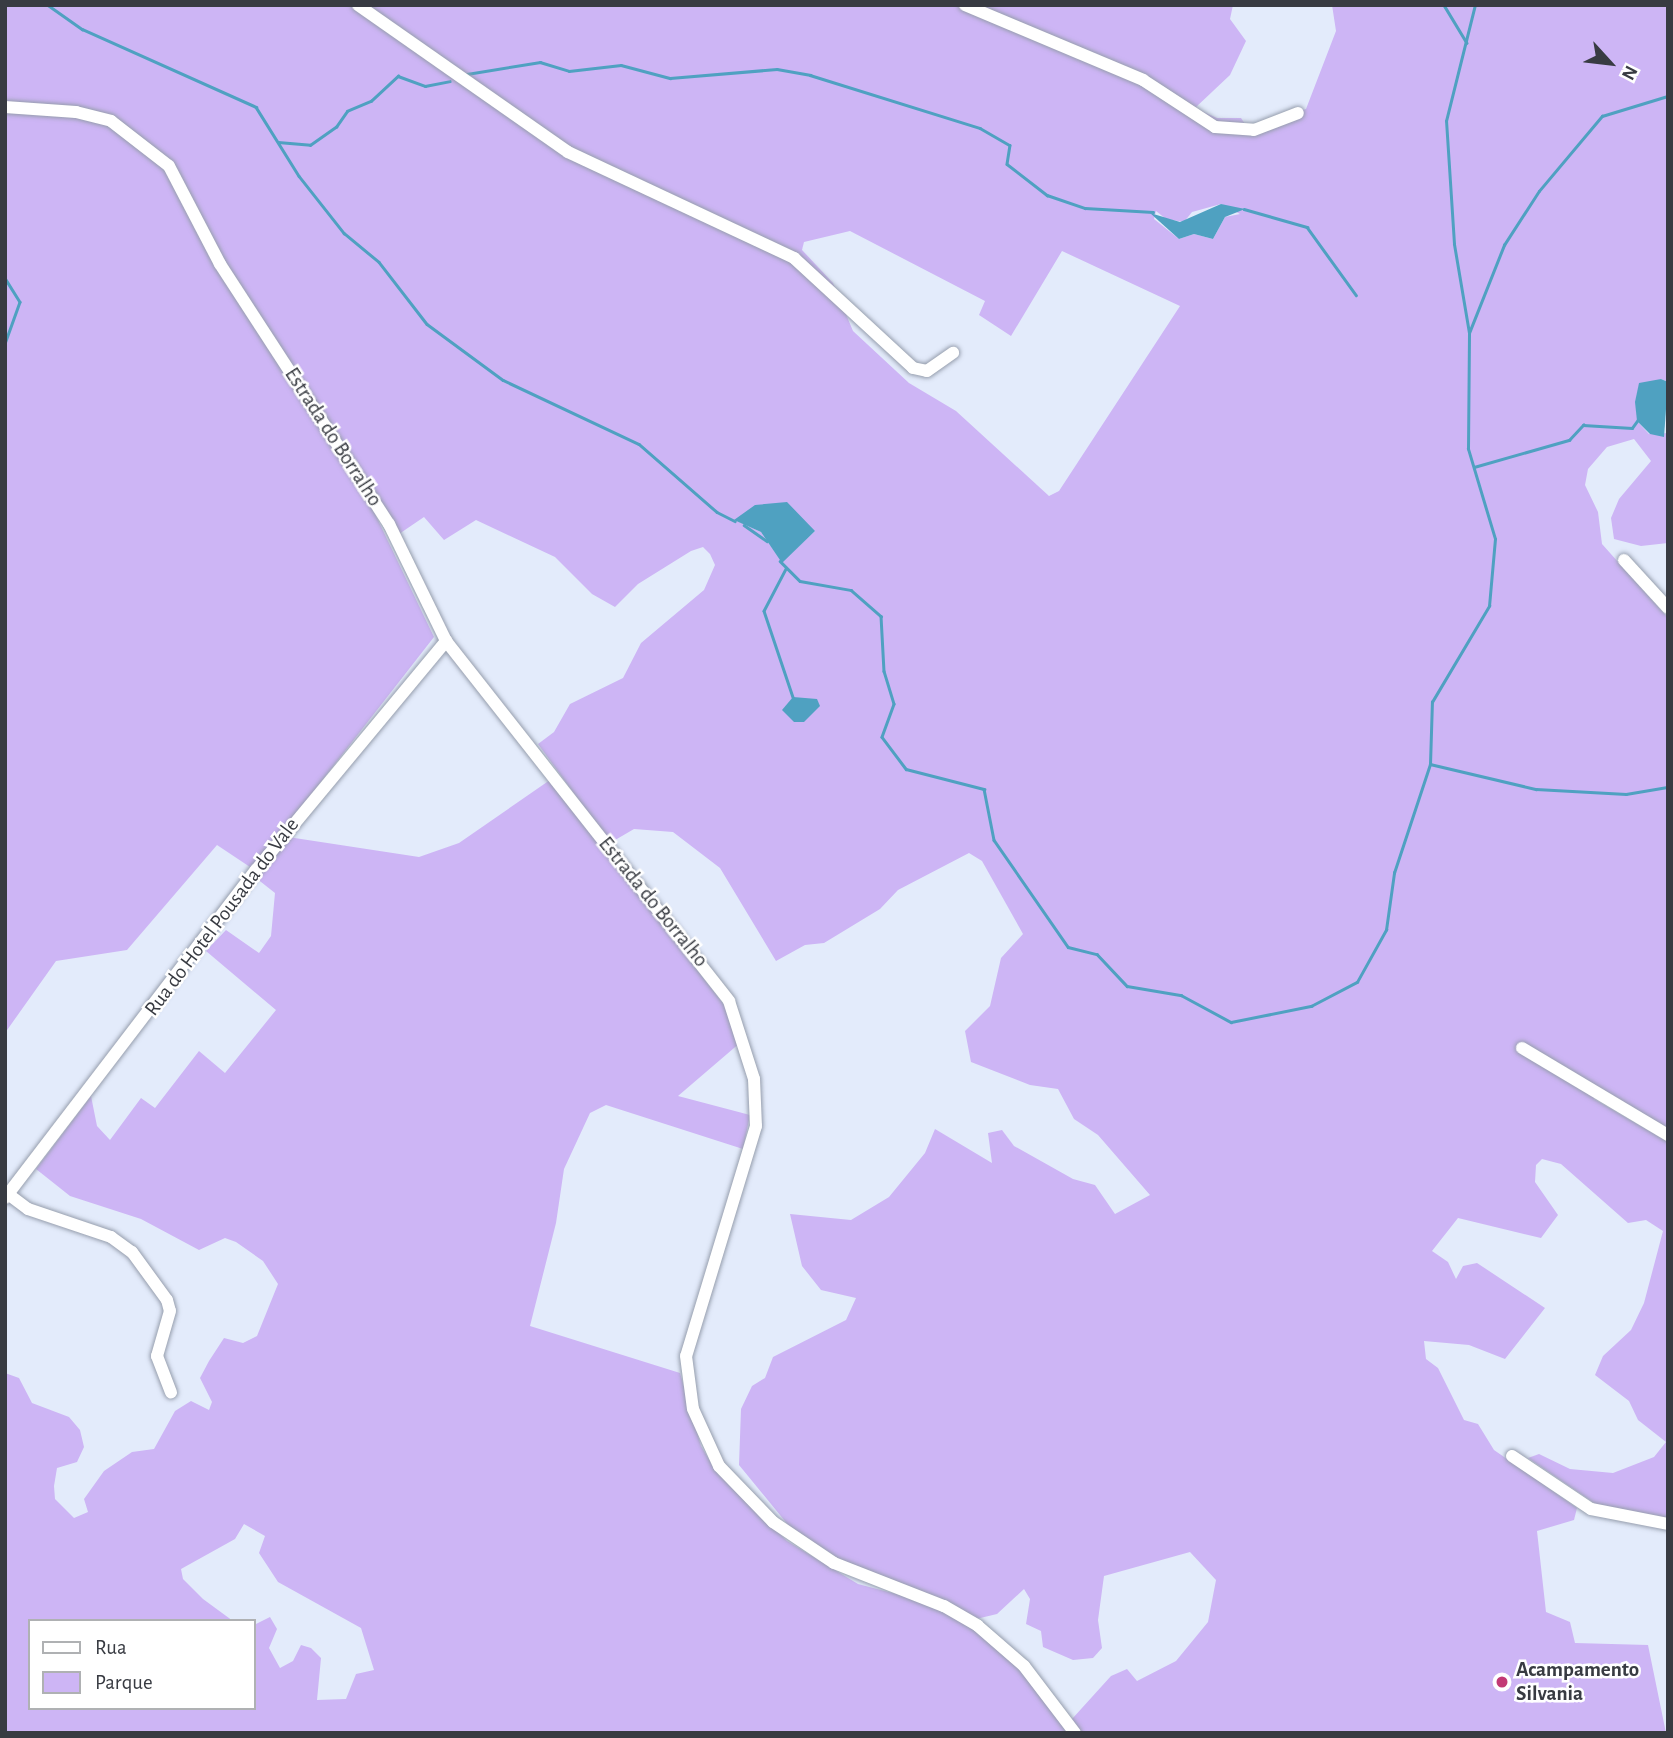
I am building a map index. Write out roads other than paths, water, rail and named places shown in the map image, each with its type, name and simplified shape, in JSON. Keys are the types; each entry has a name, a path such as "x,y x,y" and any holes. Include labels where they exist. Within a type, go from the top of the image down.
{"street":[{"path":"358,5 568,152 794,258 913,368 927,371 953,354"},
{"path":"965,5 1143,80 1215,127 1254,130 1298,113"},
{"name":"Estrada do Borralho","path":"5,107 66,111 111,121 169,166 220,264 389,524 446,641 707,968 741,1026 758,1102 755,1126 686,1356 693,1409 713,1455 773,1522 804,1545 861,1578 944,1606 978,1626 1024,1666 1075,1733"},
{"path":"1624,560 1668,608"},
{"name":"Rua do Hotel Pousada do Vale","path":"7,1196 276,845 446,641"},
{"path":"1522,1048 1668,1135"},
{"path":"7,1196 28,1209 111,1237 132,1252 167,1300 170,1311 157,1356 171,1392"},
{"path":"1512,1456 1591,1508 1668,1524"}],"water":[{"path":"1221,204 1245,209 1225,217 1213,239 1194,234 1179,239 1150,213 1180,222"},
{"path":"1661,379 1668,382 1664,437 1650,434 1637,421 1635,402 1639,383"},
{"path":"787,502 815,531 782,563 761,532 734,520 755,505"},
{"path":"793,697 817,699 820,706 804,722 794,722 782,710"}],"waterway":[{"path":"48,5 82,29 256,107 299,176 344,233 379,262 427,324 503,380 639,444 717,512 735,521"},
{"path":"1444,5 1467,43"},
{"path":"1469,333 1454,244 1446,121 1475,5"},
{"path":"467,74 540,62 569,71 621,65 670,78 777,69 810,75 980,128 1010,145 1007,164 1047,195 1085,208 1153,212"},
{"path":"278,142 310,145 336,127 347,111 371,101 398,76 425,86 450,81"},
{"path":"780,561 800,581 851,590 881,616 884,671 894,704 882,737 906,769 984,789 994,840 1068,947 1097,954 1127,986 1181,995 1231,1022 1311,1006 1357,982 1386,930 1394,873 1430,764 1432,702 1489,606 1495,539 1468,449 1469,333 1504,245 1539,191 1602,116 1668,96"},
{"path":"1244,209 1307,227 1356,295"},
{"path":"5,278 20,302 5,344"},
{"path":"1474,467 1569,440 1583,425 1632,428 1637,421"},
{"path":"744,525 767,541"},
{"path":"786,569 764,611 793,697"},
{"path":"1430,764 1536,789 1626,794 1668,787"}],"place":[{"name":"Acampamento Silvania","path":"1502,1682"}]}
